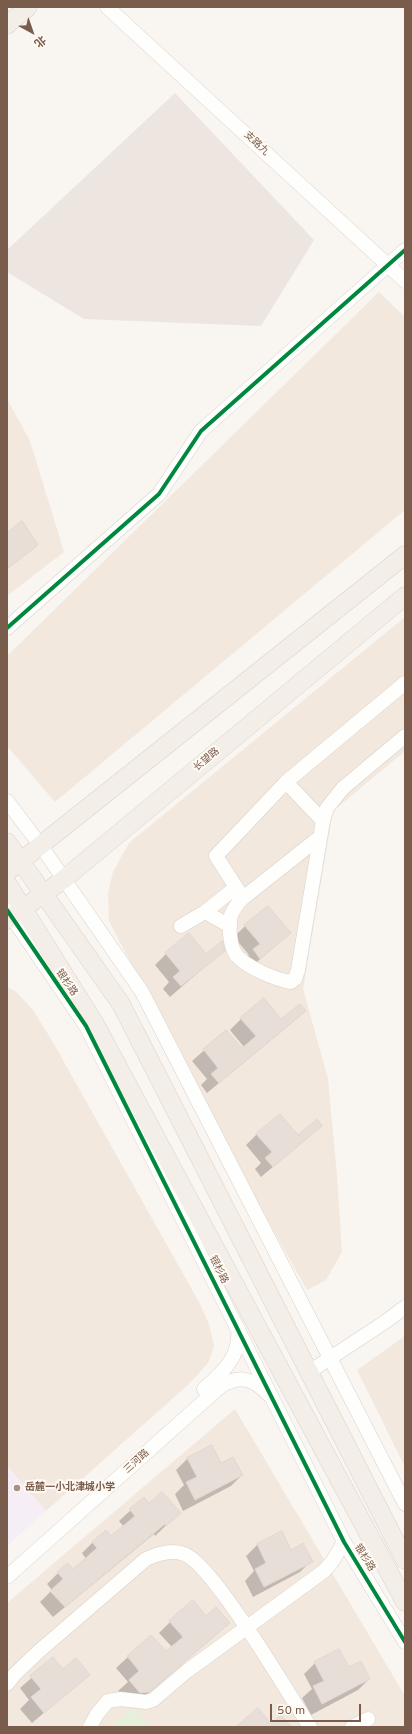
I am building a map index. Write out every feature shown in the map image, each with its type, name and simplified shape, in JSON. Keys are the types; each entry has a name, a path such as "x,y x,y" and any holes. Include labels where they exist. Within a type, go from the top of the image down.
{"main road":[{"path":"7,25 28,7"},
{"path":"7,872 405,555"},
{"name":"长望路","path":"12,914 64,879 405,596"},
{"path":"7,842 22,861 121,1004 405,1560"},
{"name":"银杉路","path":"7,883 12,914 95,1024 405,1602"}],"street":[{"name":"支路九","path":"107,7 405,281"},
{"path":"7,628 159,494 201,431 405,250"},
{"path":"405,683 286,782 216,856 239,893 236,906 232,914 230,926 235,954 241,959 281,981 291,982 295,979 298,970 320,837 327,808 339,792 405,736"},
{"path":"286,782 323,821"},
{"path":"7,801 41,846 142,992 405,1504"},
{"path":"181,926 239,893 320,837"},
{"path":"205,912 230,926"},
{"name":"银杉路","path":"12,914 86,1026 344,1542 405,1642"},
{"path":"309,1372 386,1322 405,1307"},
{"name":"三河路","path":"7,1564 220,1374 233,1357 237,1347 238,1328"},
{"name":"三河路","path":"7,1577 221,1386 230,1380 241,1379 258,1385 273,1399"},
{"path":"90,1727 97,1714 108,1701 120,1699 146,1702 153,1700 187,1671 324,1571 332,1562 344,1542"},
{"path":"7,1684 15,1674 38,1652 146,1559 159,1553 184,1554 205,1569 246,1627 310,1727"},
{"path":"352,1727 368,1719"}],"shaded area":[{"path":"175,93 314,240 261,326 84,319 7,272 7,250"},
{"path":"379,292 405,317 405,510 55,802 7,746 7,656"},
{"path":"7,399 30,441 64,552 7,596"},
{"path":"405,617 405,751 333,811 303,989 328,1079 342,1252 326,1280 307,1290 224,1143 109,921 108,893 113,872 129,843"},
{"path":"7,987 15,991 33,1010 51,1039 199,1302 209,1324 214,1346 208,1363 189,1384 46,1511 7,1466"},
{"path":"405,1336 405,1467 357,1370"},
{"path":"235,1409 405,1696 405,1727 7,1727 7,1603"},
{"name":"岳麓一小北津城小学","path":"7,1466 46,1511 7,1546"}],"green space":[{"path":"133,1707 151,1727 111,1727"}],"building":[{"path":"22,521 38,545 7,569 7,533"},
{"path":"268,906 291,933 260,959 253,949 260,944 244,925"},
{"path":"189,933 206,954 222,941 225,951 181,986 173,977 180,971 165,953"},
{"path":"264,998 281,1019 300,1004 306,1011 219,1083 211,1074 218,1068 203,1049 226,1030 242,1048 256,1036 240,1018"},
{"path":"280,1114 298,1135 317,1119 322,1126 273,1167 265,1158 272,1152 256,1134"},
{"path":"212,1445 221,1463 233,1457 243,1475 195,1500 186,1482 197,1477 187,1458"},
{"path":"162,1492 181,1513 166,1526 165,1524 65,1607 50,1591 63,1579 57,1572 68,1563 73,1569 97,1548 92,1542 106,1530 111,1536 135,1516 129,1509 144,1497 149,1503"},
{"path":"282,1531 291,1550 303,1543 313,1562 264,1587 255,1569 266,1563 257,1544"},
{"path":"193,1600 206,1616 216,1607 230,1623 149,1692 140,1693 129,1680 139,1671 127,1656 151,1635 166,1651 183,1637 169,1621"},
{"path":"339,1649 349,1667 361,1661 370,1679 322,1704 313,1686 324,1681 314,1662"},
{"path":"53,1657 63,1669 76,1658 90,1675 44,1713 31,1697 41,1689 30,1676"},
{"path":"258,1708 271,1724 281,1715 292,1727 236,1727"}],"cycle path":[{"path":"7,628 159,494 201,431 405,250"},
{"path":"7,910 86,1026 344,1542 405,1642"}],"place":[{"name":"岳麓一小北津城小学","path":"17,1488"}]}
